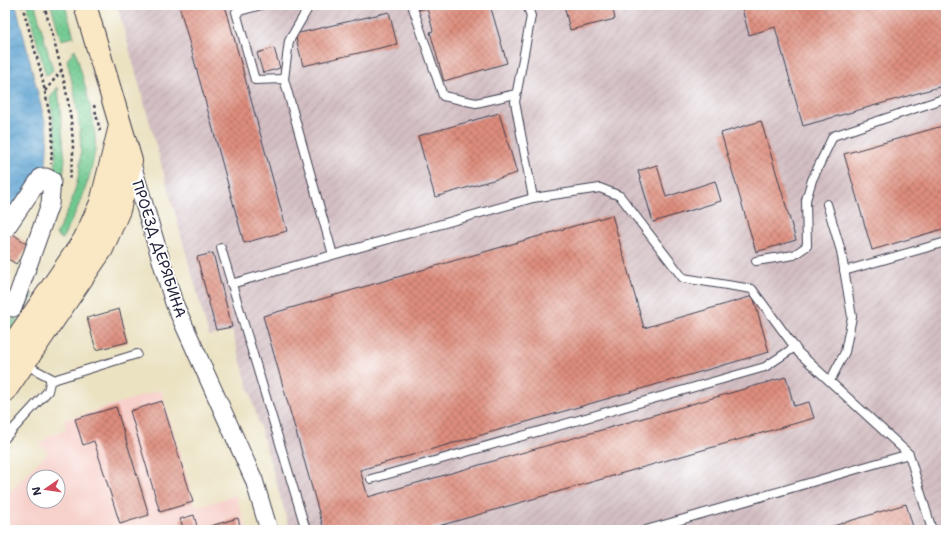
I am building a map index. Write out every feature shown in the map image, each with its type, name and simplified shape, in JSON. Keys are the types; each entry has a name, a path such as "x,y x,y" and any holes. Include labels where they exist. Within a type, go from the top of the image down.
{"main road":[{"name":"ПРОЕЗД ДЕРЯБИНА","path":"85,5 131,161"},
{"path":"5,392 14,360 84,240 101,203 120,125"},
{"path":"14,360 102,249 119,210 131,161"}],"street":[{"name":"ПРОЕЗД ДЕРЯБИНА","path":"131,161 174,303 254,480 269,530"},
{"path":"5,230 41,177 46,177 52,180 50,204 13,308 5,302"}],"lane":[{"path":"261,5 236,12 255,80 284,79"},
{"path":"305,5 307,10 289,41 284,79 333,255"},
{"path":"412,5 443,96 476,103 516,94"},
{"path":"527,5 531,16 515,102 533,198"},
{"path":"756,261 794,255 807,246 806,200 812,180 833,136 946,98"},
{"path":"231,284 533,198 600,188 620,196 683,278 752,289 799,353 910,454 932,530"},
{"path":"826,204 841,251 852,316 845,352 830,381"},
{"path":"844,271 946,242"},
{"path":"221,248 306,530"},
{"path":"371,479 765,366 795,347"},
{"path":"50,381 137,354"},
{"path":"5,438 48,391 50,381 50,378 14,360"},
{"path":"646,530 660,528 910,454"},
{"path":"941,530 946,529"}],"path":[{"path":"22,5 41,72 53,132 51,168"},
{"path":"45,92 61,71"},
{"path":"96,116 100,135"}],"shaded area":[{"path":"117,5 946,5 946,530 290,530 232,331 209,336"},
{"path":"161,390 196,507 236,495 247,530 11,530 5,509 5,497 26,475 26,509 66,509 66,469 32,469 48,452 40,445 50,435 67,430 64,420"}],"green space":[{"path":"27,5 35,5 53,70 46,76"},
{"path":"51,5 65,5 74,37 61,40"},
{"path":"75,49 92,114 95,151 90,174 82,196 62,239 56,235 72,199 78,177 80,161 80,127 67,60"},
{"path":"58,87 65,160 62,184 54,201 56,142 50,98"},
{"path":"31,293 34,295 5,339 5,331"}],"water":[{"path":"5,5 16,5 48,134 46,166 41,177 5,230"}],"building":[{"path":"179,5 225,5 287,231 244,243"},
{"path":"418,5 490,5 507,63 444,81 430,32 433,31 427,8 419,10"},
{"path":"564,5 612,5 615,19 570,30"},
{"path":"741,5 946,5 946,85 803,126 775,27 749,35"},
{"path":"389,12 397,44 303,66 295,34"},
{"path":"274,48 280,68 263,73 257,53"},
{"path":"499,113 517,173 435,197 418,136"},
{"path":"761,121 796,240 756,252 721,133"},
{"path":"946,125 946,203 944,203 946,212 946,228 872,250 844,154"},
{"path":"657,165 666,197 715,181 721,201 653,222 638,171"},
{"path":"612,215 644,328 753,296 769,352 360,470 368,497 786,377 794,406 809,402 814,418 425,530 324,530 263,316"},
{"path":"12,233 29,246 16,264 5,257 5,242"},
{"path":"213,253 232,327 216,330 197,257"},
{"path":"119,309 128,342 96,350 87,318"},
{"path":"162,401 193,502 160,512 130,411"},
{"path":"116,407 149,515 120,524 94,441 83,445 75,419"},
{"path":"906,504 914,530 820,530"},
{"path":"194,515 198,530 184,530 180,519"},
{"path":"238,518 241,530 200,529"}]}
